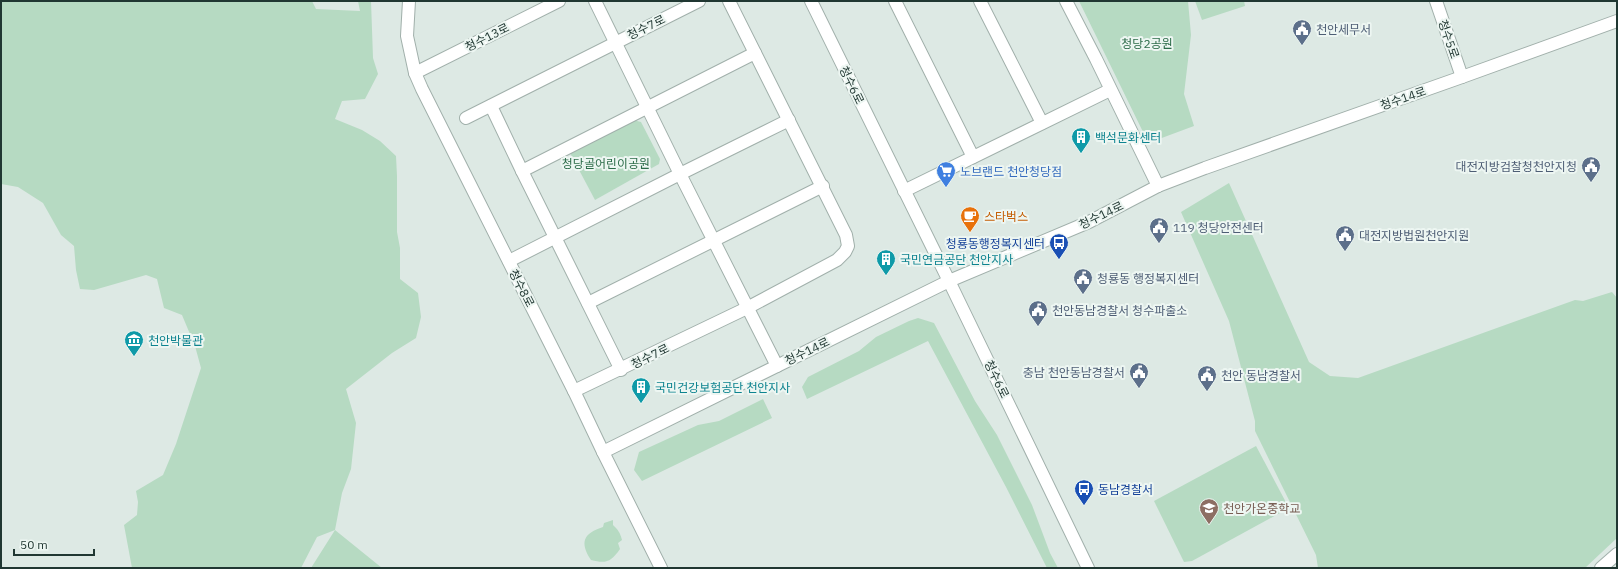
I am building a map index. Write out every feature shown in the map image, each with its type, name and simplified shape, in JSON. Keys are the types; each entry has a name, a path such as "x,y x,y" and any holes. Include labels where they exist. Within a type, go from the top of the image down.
{"street":[{"name":"청수8로","path":"409,1 407,36 415,73 422,89 661,568"},
{"name":"청수13로","path":"415,73 559,1"},
{"name":"청수7로","path":"595,1 777,366"},
{"name":"청수7로","path":"699,1 615,42 491,106 522,172 621,370 747,308 837,260 845,252 848,246 846,235 823,186 729,1"},
{"name":"청수6로","path":"811,1 1088,568"},
{"path":"895,1 973,157"},
{"path":"980,1 1042,123"},
{"path":"1066,1 1158,186"},
{"name":"청수5로","path":"1436,1 1462,77"},
{"name":"청수14로","path":"603,452 949,281 1089,222 1158,186 1617,21"},
{"path":"522,172 755,53"},
{"path":"904,191 1110,90"},
{"path":"466,118 491,106"},
{"path":"509,262 789,120"},
{"path":"588,303 823,186"},
{"path":"574,391 621,370"},
{"path":"1601,568 1617,554"}],"green space":[{"path":"1,1 312,1 316,9 360,11 358,1 371,1 373,58 378,74 365,99 342,101 335,119 362,130 380,141 396,156 397,232 400,248 400,279 418,293 421,317 416,338 392,353 346,389 356,423 351,469 342,493 335,530 317,537 301,568 132,568 124,525 137,515 138,502 136,491 163,475 176,444 201,368 195,346 182,315 164,308 157,279 146,275 94,290 80,289 76,270 74,246 61,235 43,203 18,187 1,184"},
{"name":"청당2공원","path":"1079,1 1188,1 1191,35 1184,94 1194,126 1159,139 1145,136"},
{"path":"1195,1 1244,1 1245,6 1202,20"},
{"name":"청당골어린이공원","path":"633,120 641,122 660,159 659,164 595,200 569,151"},
{"path":"1229,183 1309,362 1330,376 1358,378 1575,300 1583,301 1612,292 1617,298 1617,538 1585,568 1318,568 1316,555 1255,431 1255,421 1229,321 1181,212"},
{"path":"918,318 934,323 975,401 997,435 1032,505 1050,553 1058,568 1047,568 1006,487 928,341 807,399 802,387 808,377 859,351 876,337"},
{"path":"763,399 772,418 642,481 634,470 639,452 698,425 719,421"},
{"path":"1256,446 1289,508 1192,561 1184,562 1154,501"},
{"path":"613,520 613,525 619,531 622,540 618,543 620,549 614,557 608,561 601,562 591,560 585,548 585,539 591,532 603,527 604,523"},
{"path":"335,530 382,568 311,568"}],"place":[{"name":"천안세무서","path":"1302,46"},
{"name":"백석문화센터","path":"1081,154"},
{"name":"대전지방검찰청천안지청","path":"1591,183"},
{"name":"노브랜드 천안청당점","path":"946,188"},
{"name":"스타벅스","path":"970,233"},
{"name":"119 청당안전센터","path":"1159,244"},
{"name":"대전지방법원천안지원","path":"1345,252"},
{"name":"청룡동행정복지센터","path":"1059,260"},
{"name":"국민연금공단 천안지사","path":"886,276"},
{"name":"청룡동 행정복지센터","path":"1083,295"},
{"name":"천안동남경찰서 청수파출소","path":"1038,327"},
{"name":"천안박물관","path":"134,357"},
{"name":"충남 천안동남경찰서","path":"1139,389"},
{"name":"천안 동남경찰서","path":"1207,392"},
{"name":"국민건강보험공단 천안지사","path":"641,404"},
{"name":"동남경찰서","path":"1084,506"},
{"name":"천안가온중학교","path":"1209,525"}]}
